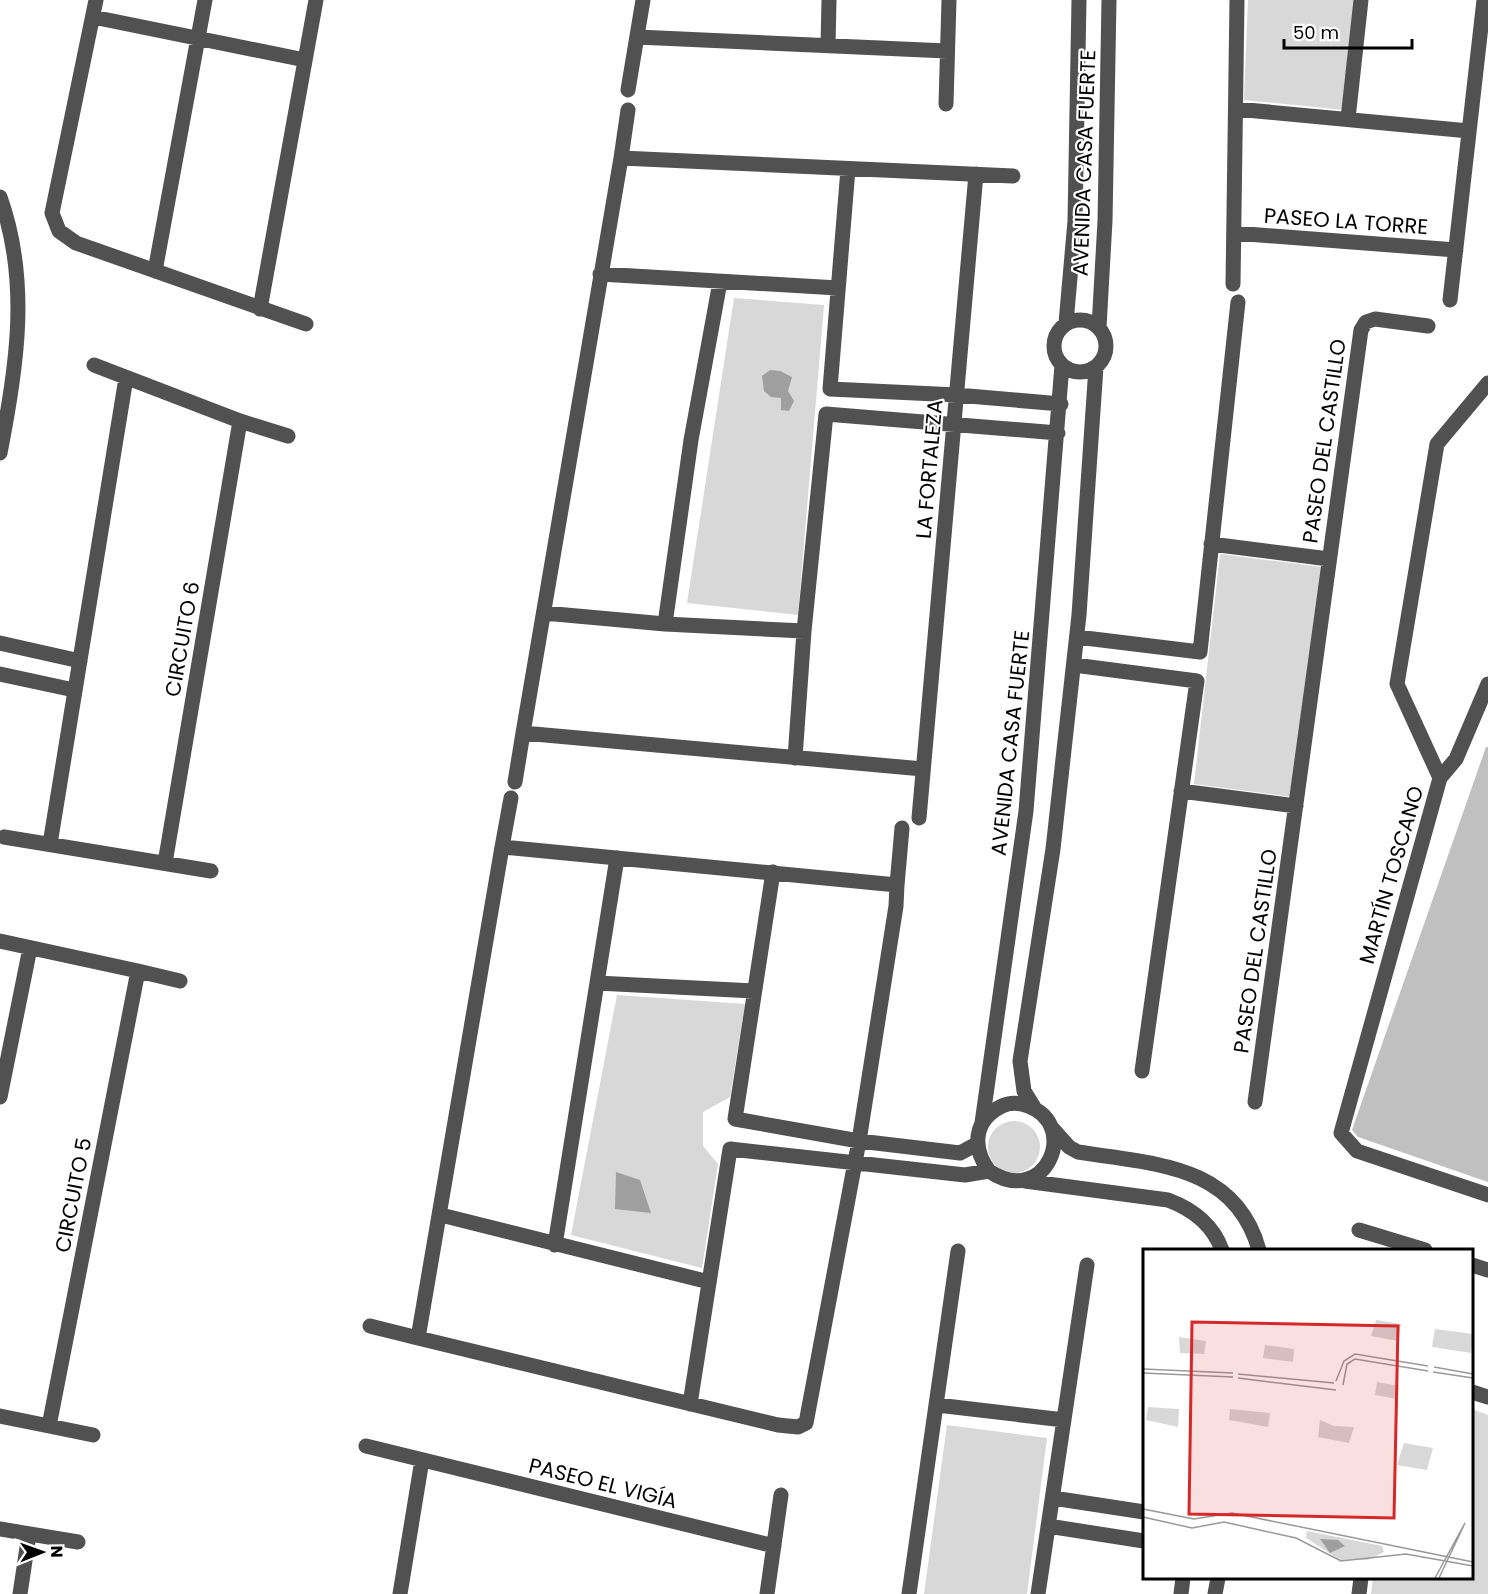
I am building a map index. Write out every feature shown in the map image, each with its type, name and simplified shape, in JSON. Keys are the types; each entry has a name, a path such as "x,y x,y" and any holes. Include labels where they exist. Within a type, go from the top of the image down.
{"street":[{"path":"96,0 52,213 59,231 76,243 306,324"},
{"path":"154,271 205,0"},
{"path":"260,309 316,0"},
{"path":"628,90 643,0"},
{"path":"828,46 829,0"},
{"path":"946,104 949,0"},
{"name":"AVENIDA CASA FUERTE","path":"1066,323 1075,221 1079,0"},
{"name":"AVENIDA CASA FUERTE","path":"1099,327 1106,221 1109,0"},
{"name":"PASEO LA TORRE","path":"1233,284 1237,0"},
{"path":"1348,119 1361,0"},
{"name":"PASEO LA TORRE","path":"1450,300 1484,0"},
{"path":"93,17 305,60"},
{"path":"637,37 947,51"},
{"path":"1236,109 1469,130"},
{"path":"515,782 628,110"},
{"path":"621,158 1013,176"},
{"path":"848,169 830,389 957,394 1060,404"},
{"name":"LA FORTALEZA","path":"920,818 976,174"},
{"path":"0,197 9,222 20,284 19,336 0,453"},
{"name":"PASEO LA TORRE","path":"1234,233 1456,250"},
{"path":"600,274 838,288"},
{"path":"665,624 691,440 720,282"},
{"path":"1077,637 1200,652 1238,302"},
{"path":"1096,367 1079,372 1062,365 1057,357 1055,338 1066,323 1077,319 1089,321 1099,327 1104,334 1106,352 1096,367 1077,637 1053,849 1020,1061 1024,1091 1035,1109 1069,1147 1078,1152 1169,1167 1207,1180 1228,1196 1243,1215 1257,1249"},
{"name":"PASEO DEL CASTILLO","path":"1255,1102 1361,330 1366,322 1375,319 1428,326"},
{"path":"94,364 240,421 288,436"},
{"name":"AVENIDA CASA FUERTE","path":"982,1123 1026,811 1062,365"},
{"path":"50,844 126,378"},
{"name":"MARTÍN TOSCANO","path":"1488,383 1437,444 1397,684 1440,778 1341,1133 1357,1151 1488,1196"},
{"path":"795,758 804,631 826,414 1058,433"},
{"name":"CIRCUITO 6","path":"165,863 240,421"},
{"name":"PASEO DEL CASTILLO","path":"1211,544 1329,559"},
{"path":"544,613 665,624 804,631"},
{"path":"0,643 80,661"},
{"path":"1074,665 1197,681 1142,1071"},
{"path":"0,674 74,690"},
{"path":"1440,778 1456,759 1488,684"},
{"path":"523,734 923,769"},
{"path":"1181,791 1296,806"},
{"path":"418,1338 511,798"},
{"path":"370,1326 778,1425 798,1428 806,1423 859,1141 896,906 902,828"},
{"path":"4,837 211,871"},
{"path":"502,847 897,885"},
{"path":"555,1245 617,858"},
{"path":"773,872 735,1119 859,1141 960,1153 977,1144"},
{"path":"0,941 180,981"},
{"path":"0,1097 30,948"},
{"name":"CIRCUITO 5","path":"49,1426 138,971"},
{"path":"597,983 754,991"},
{"path":"1035,1109 1021,1104 1005,1105 992,1112 982,1123 977,1144 980,1159 989,1171 1000,1179 1168,1200 1185,1207 1200,1218 1210,1229 1221,1249"},
{"path":"1025,1181 1040,1173 1051,1160 1055,1143 1051,1126"},
{"path":"690,1404 730,1149 965,1175 989,1171"},
{"path":"441,1215 709,1282"},
{"path":"1359,1230 1415,1249"},
{"path":"909,1594 958,1251"},
{"path":"1038,1594 1088,1265"},
{"path":"1473,1265 1488,1270"},
{"path":"1473,1392 1488,1397"},
{"path":"937,1405 1064,1420"},
{"path":"0,1416 93,1435"},
{"name":"PASEO EL VIGÍA","path":"366,1446 774,1546"},
{"path":"401,1594 422,1460"},
{"path":"767,1594 781,1496"},
{"path":"1053,1498 1143,1512"},
{"path":"1048,1526 1143,1541"},
{"path":"0,1529 78,1542"},
{"path":"20,1594 29,1534"},
{"path":"1181,1594 1183,1579"},
{"path":"1215,1594 1218,1579"},
{"path":"1359,1594 1361,1579"}],"shaded area":[{"path":"1248,0 1358,0 1345,110 1244,100"},
{"path":"734,298 824,305 798,615 687,603"},
{"path":"770,370 780,371 792,377 788,391 794,401 789,411 781,410 781,398 771,397 764,391 762,376"},
{"path":"1220,554 1322,567 1292,797 1194,784"},
{"path":"617,995 745,1004 730,1097 703,1112 703,1146 718,1164 702,1268 571,1235"},
{"path":"1009,1121 1019,1121 1028,1125 1036,1133 1040,1147 1036,1161 1028,1169 1019,1173 1009,1173 1000,1169 992,1161 988,1152 988,1142 992,1133 1000,1125"},
{"path":"616,1172 640,1180 651,1213 615,1209"},
{"path":"1473,1409 1488,1415 1488,1594 1371,1594 1373,1579 1473,1579"},
{"path":"947,1425 1047,1438 1027,1594 924,1594"}],"building":[{"path":"1486,747 1488,747 1488,1182 1358,1137 1352,1130"}]}
